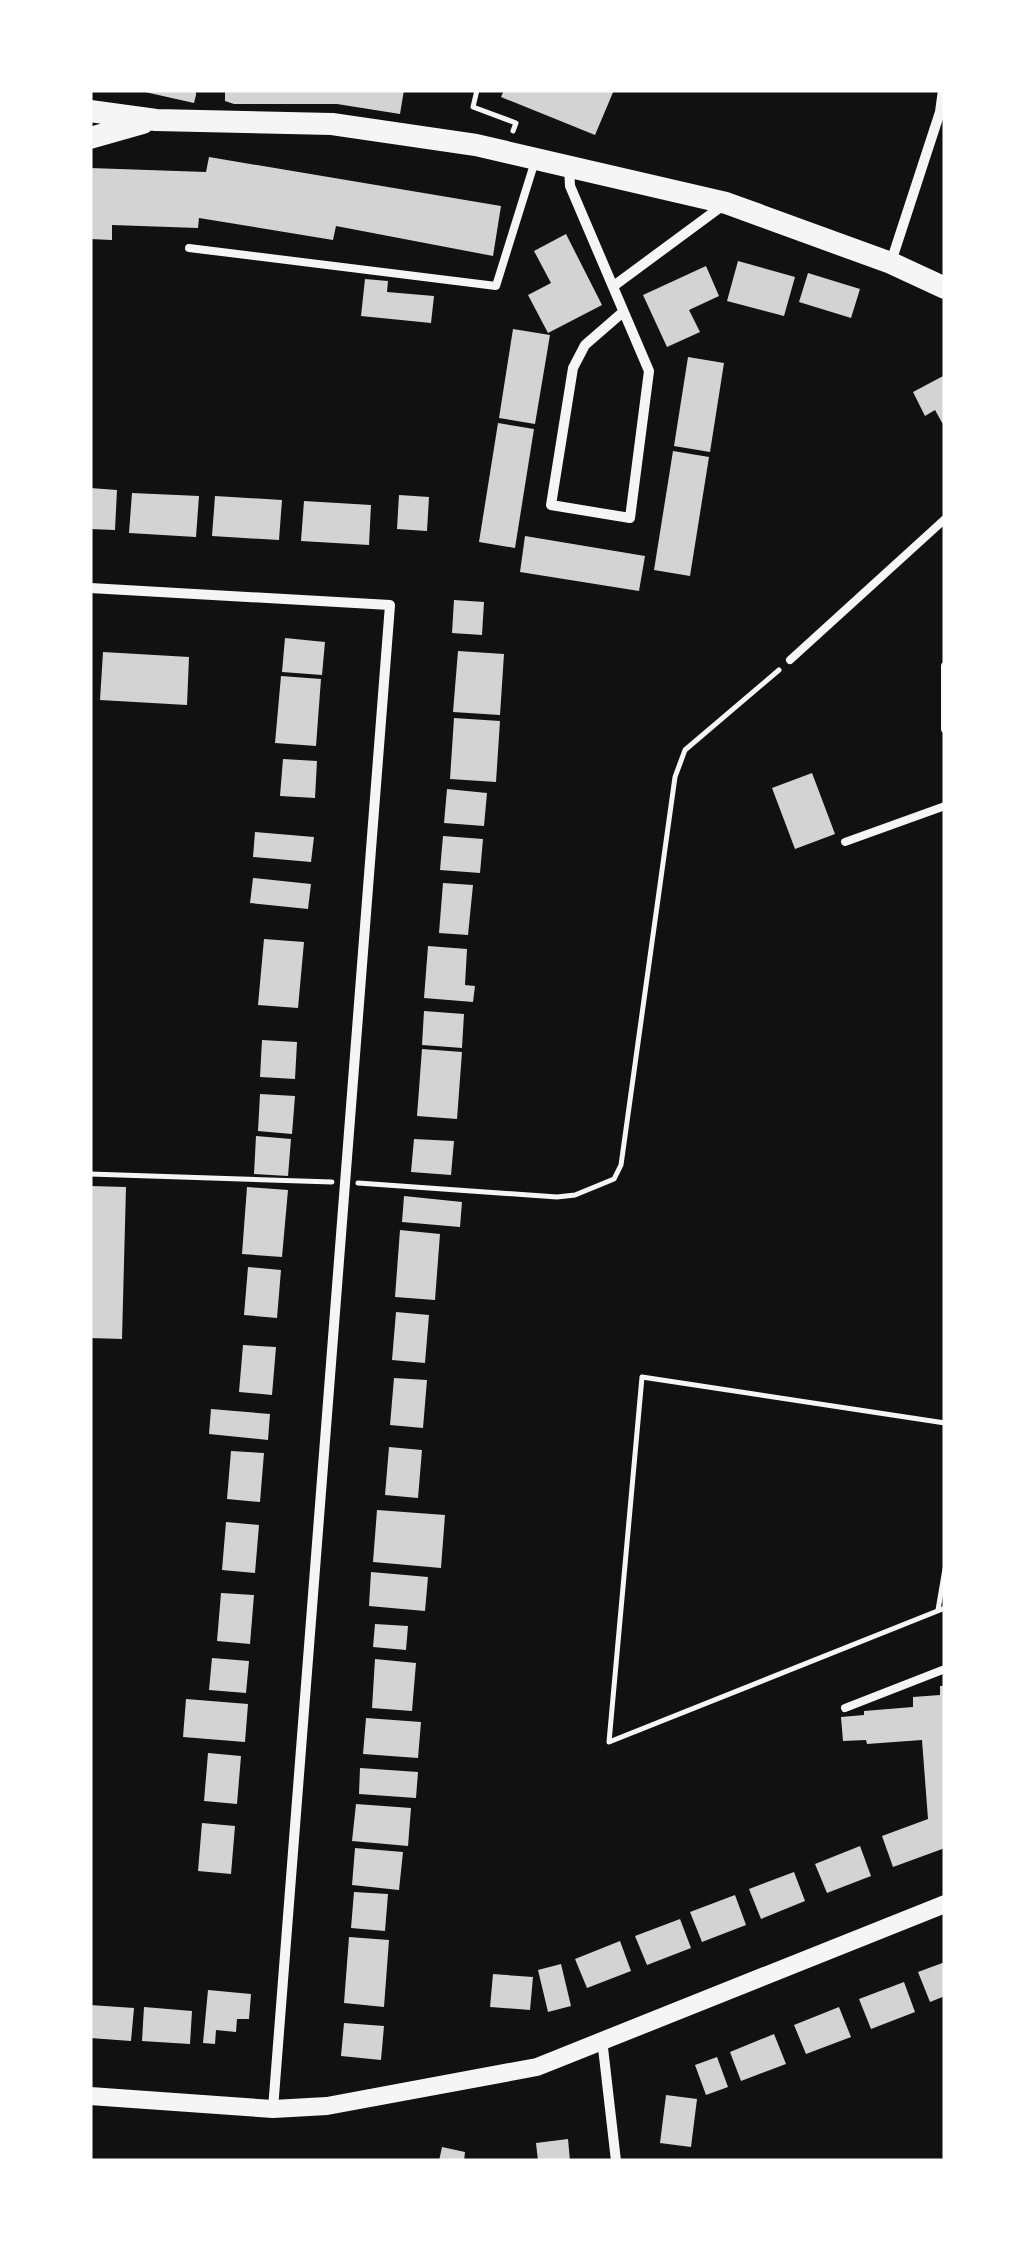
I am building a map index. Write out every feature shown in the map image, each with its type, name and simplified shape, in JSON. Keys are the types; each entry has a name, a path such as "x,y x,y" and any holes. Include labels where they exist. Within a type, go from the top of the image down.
{"main road":[{"path":"90,111 156,120 332,124 504,151 726,203 890,262 945,288"},
{"path":"90,138 156,120"}],"street":[{"path":"890,262 940,112 943,90"},
{"path":"569,166 570,186 649,371 630,518 550,504 573,368 585,346 623,312"},
{"path":"615,286 726,203"},
{"path":"90,588 390,605 273,2109"},
{"path":"90,2096 273,2109 326,2106 537,2067 945,1904"},
{"path":"602,2039 616,2161"}],"lane":[{"path":"189,248 496,286 536,158"},
{"path":"790,660 945,519"},
{"path":"945,666 945,728"},
{"path":"844,842 945,806"},
{"path":"845,1708 945,1669"}],"path":[{"path":"477,90 472,107 516,124 504,151"},
{"path":"90,1174 347,1182 558,1197 575,1195 614,1179 620,1165 676,777 685,750 790,660"},
{"path":"945,1423 642,1377 609,1742 942,1609 945,1568"}],"building":[{"path":"136,90 196,90 196,95 194,103"},
{"path":"225,90 404,90 400,114 337,104 234,104 225,101"},
{"path":"504,90 614,90 595,135 501,97"},
{"path":"209,157 501,206 493,256 336,226 333,240 199,218 198,228 112,225 112,240 90,239 90,168 206,172"},
{"path":"566,234 602,305 548,333 528,295 551,283 534,251"},
{"path":"738,261 795,277 784,316 727,301"},
{"path":"706,266 719,296 689,310 700,332 667,347 643,295"},
{"path":"808,273 860,289 851,318 799,302"},
{"path":"365,279 388,281 387,292 434,296 431,323 361,316"},
{"path":"513,329 550,335 535,424 499,418"},
{"path":"688,357 724,363 710,452 674,446"},
{"path":"945,375 945,428 935,410 925,416 913,392"},
{"path":"498,423 534,429 515,548 479,542"},
{"path":"673,451 709,457 690,576 654,570"},
{"path":"90,488 117,490 115,530 90,529"},
{"path":"132,493 199,496 196,537 129,533"},
{"path":"399,495 429,497 427,531 397,529"},
{"path":"215,496 282,500 279,540 212,536"},
{"path":"304,501 371,505 369,545 301,541"},
{"path":"525,536 645,556 639,591 520,572"},
{"path":"454,600 484,602 482,635 452,633"},
{"path":"285,638 325,642 322,675 282,672"},
{"path":"458,651 504,654 500,715 453,712"},
{"path":"103,652 189,657 187,705 100,700"},
{"path":"281,676 321,679 316,746 275,743"},
{"path":"454,718 500,721 496,782 450,779"},
{"path":"283,759 317,761 315,798 280,796"},
{"path":"812,773 835,834 795,849 772,788"},
{"path":"447,789 487,793 484,826 444,823"},
{"path":"255,832 314,837 311,862 253,857"},
{"path":"443,836 483,839 480,873 440,870"},
{"path":"253,878 311,884 308,909 250,903"},
{"path":"443,883 473,885 468,935 439,933"},
{"path":"264,939 304,942 298,1008 258,1005"},
{"path":"428,946 467,949 465,985 475,986 473,1002 424,998"},
{"path":"424,1011 464,1014 462,1048 422,1045"},
{"path":"262,1040 297,1042 295,1079 260,1077"},
{"path":"422,1049 462,1052 457,1119 417,1116"},
{"path":"260,1094 295,1096 292,1134 258,1131"},
{"path":"256,1136 291,1139 288,1176 254,1174"},
{"path":"414,1139 454,1141 451,1175 411,1172"},
{"path":"90,1186 126,1187 122,1339 90,1338"},
{"path":"247,1187 288,1190 282,1257 242,1254"},
{"path":"404,1196 462,1202 460,1227 402,1222"},
{"path":"400,1230 440,1234 435,1300 395,1297"},
{"path":"248,1267 281,1270 277,1318 244,1315"},
{"path":"396,1312 429,1315 425,1363 392,1360"},
{"path":"243,1345 276,1347 272,1395 239,1392"},
{"path":"394,1378 427,1380 423,1428 390,1425"},
{"path":"211,1409 270,1414 268,1440 209,1434"},
{"path":"389,1447 422,1450 418,1498 385,1495"},
{"path":"231,1451 264,1453 260,1502 227,1499"},
{"path":"377,1510 445,1515 441,1568 373,1562"},
{"path":"226,1522 259,1525 255,1573 222,1570"},
{"path":"371,1572 428,1577 425,1611 369,1606"},
{"path":"221,1593 254,1595 250,1644 217,1641"},
{"path":"375,1624 408,1626 406,1650 373,1647"},
{"path":"212,1658 249,1661 246,1693 209,1690"},
{"path":"375,1659 416,1663 412,1711 372,1708"},
{"path":"940,1686 945,1686 945,1848 893,1867 882,1836 928,1819 922,1740 867,1744 866,1740 843,1741 841,1717 913,1707 913,1697 940,1695"},
{"path":"186,1699 248,1704 245,1742 183,1737"},
{"path":"366,1718 421,1722 418,1758 363,1754"},
{"path":"208,1753 241,1756 237,1804 204,1801"},
{"path":"360,1768 418,1772 416,1798 359,1794"},
{"path":"356,1804 411,1808 408,1846 352,1841"},
{"path":"202,1823 235,1826 231,1874 198,1871"},
{"path":"860,1846 871,1876 827,1893 815,1864"},
{"path":"355,1848 403,1852 399,1890 352,1885"},
{"path":"794,1872 805,1901 761,1919 749,1889"},
{"path":"354,1892 388,1894 385,1931 351,1928"},
{"path":"735,1895 746,1925 702,1942 690,1912"},
{"path":"680,1919 691,1948 647,1965 635,1936"},
{"path":"349,1937 389,1940 384,2007 344,2003"},
{"path":"620,1941 631,1971 587,1988 575,1959"},
{"path":"945,1962 945,1996 930,2002 918,1972"},
{"path":"561,1964 571,2006 548,2012 538,1970"},
{"path":"493,1974 533,1977 530,2010 490,2007"},
{"path":"904,1982 915,2012 871,2029 859,1999"},
{"path":"208,1990 251,1994 249,2019 237,2019 236,2032 216,2030 215,2044 203,2043"},
{"path":"90,2005 134,2008 131,2041 90,2038"},
{"path":"144,2007 192,2011 190,2044 142,2041"},
{"path":"839,2007 851,2037 806,2054 794,2025"},
{"path":"344,2023 384,2026 381,2060 341,2056"},
{"path":"774,2034 786,2064 741,2081 730,2052"},
{"path":"717,2057 728,2087 706,2095 695,2065"},
{"path":"666,2095 697,2099 691,2147 660,2143"},
{"path":"568,2139 570,2161 538,2161 536,2143"},
{"path":"442,2147 465,2152 464,2161 439,2161"}]}
